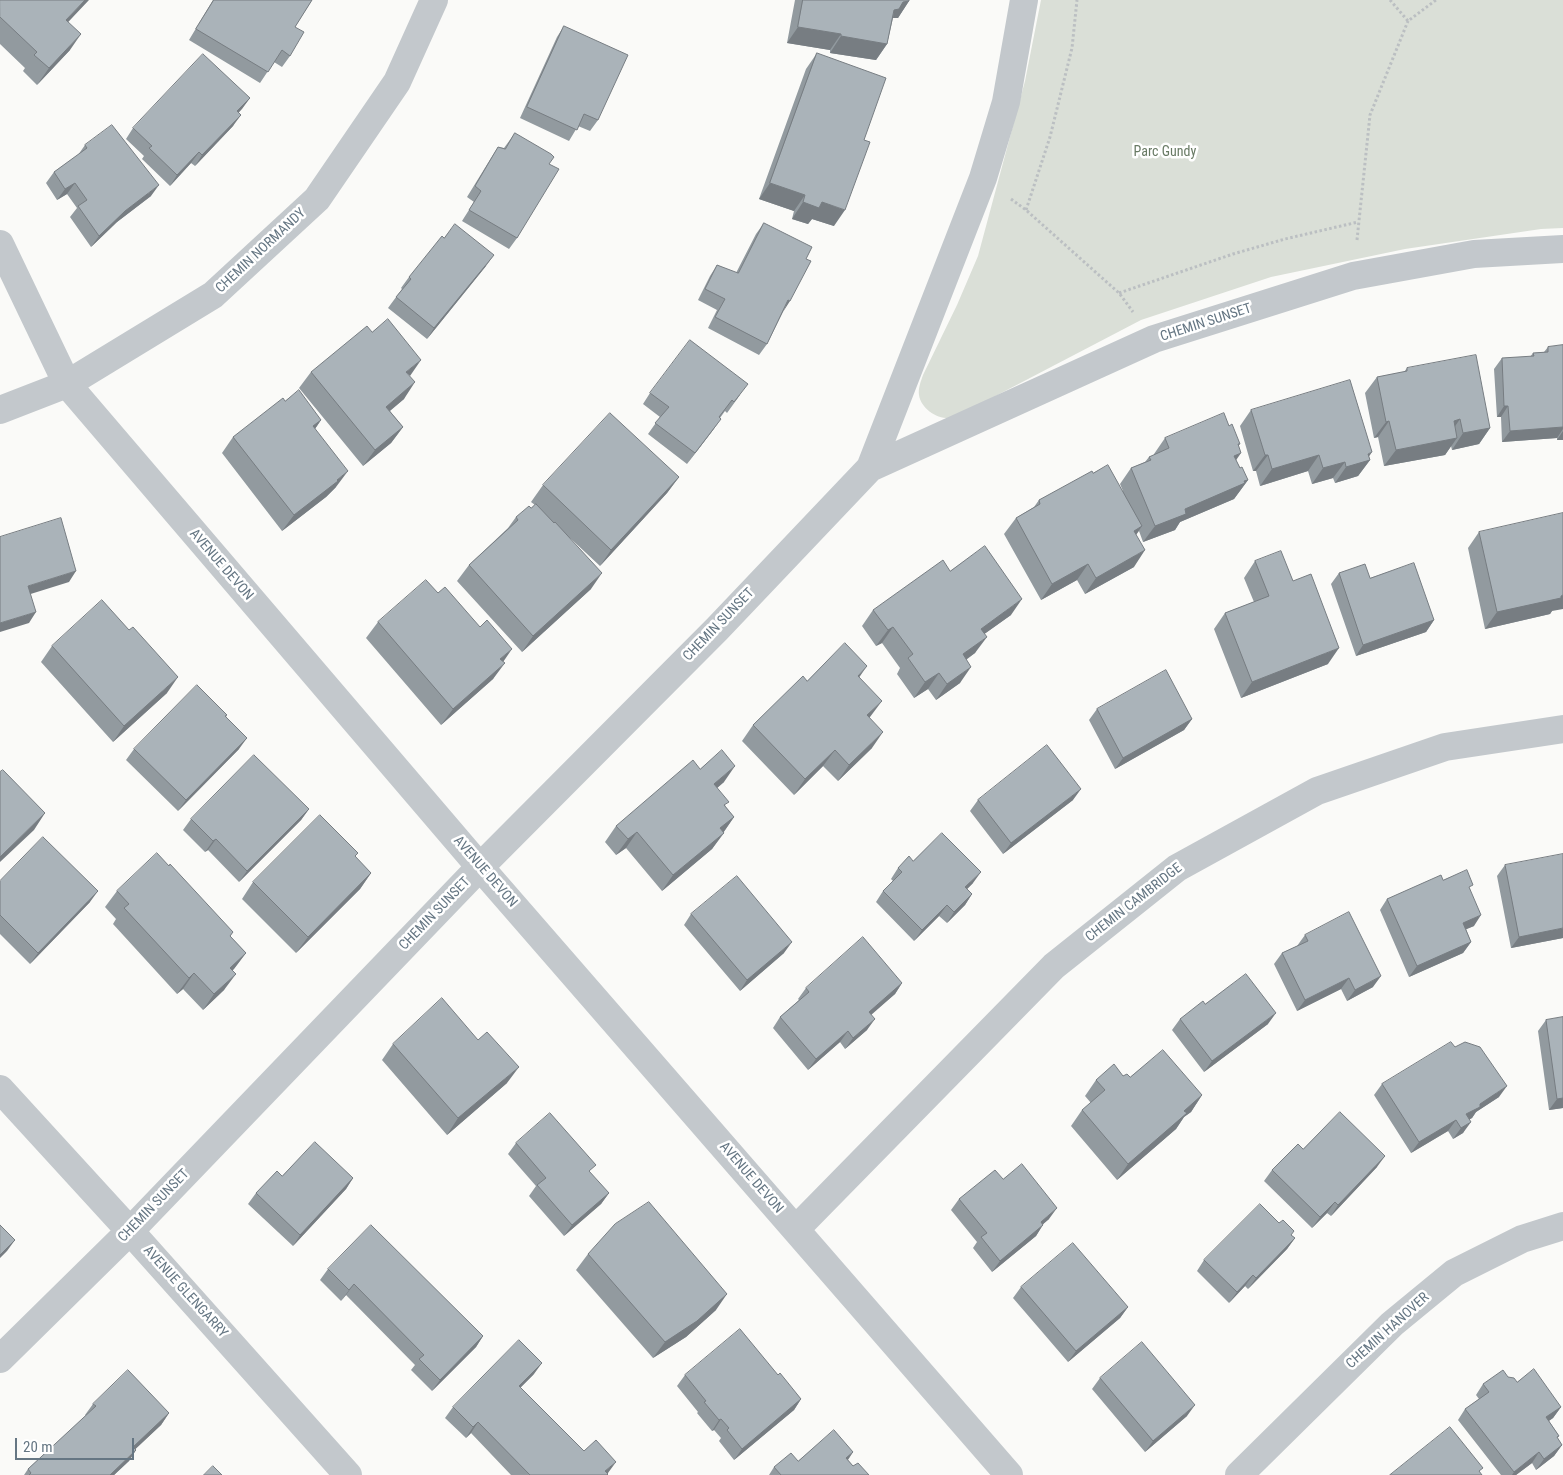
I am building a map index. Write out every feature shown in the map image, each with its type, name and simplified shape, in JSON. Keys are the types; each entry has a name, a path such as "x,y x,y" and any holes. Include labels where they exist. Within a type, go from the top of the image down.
{"street":[{"name":"CHEMIN NORMANDY","path":"0,410 67,384 213,295 318,199 397,82 434,0"},
{"name":"CHEMIN SUNSET","path":"870,468 983,178 1006,102 1024,0"},
{"name":"AVENUE DEVON","path":"0,244 67,384 480,867 1009,1475"},
{"name":"CHEMIN SUNSET","path":"0,1359 130,1231 480,867 717,628 870,468 1154,339 1353,276 1474,254 1563,249"},
{"name":"CHEMIN CAMBRIDGE","path":"796,1229 1054,966 1177,868 1317,791 1445,747 1563,729"},
{"name":"AVENUE GLENGARRY","path":"0,1089 348,1475"},
{"name":"CHEMIN HANOVER","path":"1239,1475 1392,1324 1454,1273 1522,1239 1563,1226"}],"path":[{"path":"1026,210 1050,137 1072,48 1077,0"},
{"path":"1390,0 1408,21"},
{"path":"1353,276 1370,115 1408,21 1436,0"},
{"path":"983,178 1026,210 1119,293 1154,339"},
{"path":"1119,293 1233,254 1285,239 1358,222"}],"green space":[{"name":"Parc Gundy","path":"1041,0 1563,0 1563,228 1541,229 1405,249 1271,277 1141,320 958,416 947,418 936,415 927,409 920,400 920,385 978,256 1025,81"}],"building":[{"path":"0,0 85,0 66,20 81,34 49,68 34,55 37,52 0,17"},
{"path":"214,0 312,0 295,27 304,32 290,56 282,50 268,72 196,29"},
{"path":"803,0 909,1 903,2 899,9 894,10 887,44 798,27"},
{"path":"564,26 628,55 598,120 584,114 577,130 527,107"},
{"path":"817,53 886,78 864,140 870,142 845,210 822,202 819,208 803,202 805,195 770,183"},
{"path":"203,54 250,98 237,111 241,115 202,155 199,152 177,175 149,148 152,146 133,128"},
{"path":"112,125 159,185 125,211 99,236 78,206 87,200 75,183 65,189 54,172 87,148 85,145"},
{"path":"515,133 551,154 554,157 549,164 559,169 517,238 469,210 481,191 475,186 498,147 505,149"},
{"path":"764,223 812,247 806,259 811,261 790,301 788,300 767,344 715,317 725,299 705,289 717,265 738,273"},
{"path":"455,224 494,255 434,328 396,297 411,279 409,277 442,236 444,238"},
{"path":"388,319 421,360 406,372 415,382 386,407 403,427 375,450 311,372 367,326 372,332"},
{"path":"690,340 748,384 734,402 732,400 719,417 721,419 695,453 655,423 669,407 650,393"},
{"path":"1563,345 1563,427 1510,431 1508,406 1504,406 1502,358 1534,356 1533,353 1548,352 1548,347"},
{"path":"1476,355 1490,428 1463,433 1460,419 1454,421 1457,438 1396,450 1389,421 1386,422 1377,377 1407,371 1407,368"},
{"path":"1350,380 1372,452 1368,454 1370,460 1346,467 1345,462 1323,468 1319,455 1272,469 1268,455 1265,455 1251,410"},
{"path":"299,390 321,420 313,426 348,471 294,515 233,437 283,398 285,401"},
{"path":"610,413 679,477 611,550 543,485"},
{"path":"1224,413 1229,426 1232,424 1240,444 1238,444 1241,453 1234,456 1248,480 1185,509 1186,514 1155,526 1131,468 1151,460 1149,457 1169,448 1165,438"},
{"path":"1108,465 1142,526 1134,531 1145,550 1096,578 1088,564 1052,584 1016,518 1040,504 1039,500 1092,471 1093,473"},
{"path":"536,504 602,573 533,636 469,565 518,520 516,517 529,506 531,508"},
{"path":"1563,513 1563,595 1561,598 1497,612 1479,532"},
{"path":"61,518 76,571 28,586 36,612 0,623 0,537"},
{"path":"985,546 1022,599 981,629 987,637 963,654 971,667 947,684 939,673 925,682 908,658 913,654 893,627 888,630 873,610 943,560 950,571"},
{"path":"1281,551 1293,581 1311,574 1339,648 1252,682 1225,613 1269,596 1255,561"},
{"path":"1414,563 1434,620 1363,645 1339,573 1365,564 1370,578"},
{"path":"426,580 438,593 445,587 480,627 487,620 512,649 500,659 505,663 453,709 378,622"},
{"path":"102,600 129,630 133,627 178,677 124,726 52,646"},
{"path":"845,643 867,666 858,676 882,701 867,715 883,732 849,765 835,750 805,779 753,725 803,676 807,681"},
{"path":"1166,670 1192,719 1123,758 1097,709"},
{"path":"197,685 247,738 186,800 134,749"},
{"path":"1047,745 1081,789 1011,843 978,800"},
{"path":"722,750 735,766 714,784 729,802 724,805 734,817 720,828 724,833 673,875 637,832 628,839 616,826 693,760 700,769"},
{"path":"254,755 309,809 247,871 216,839 213,841 191,819"},
{"path":"3,770 45,813 0,857 0,772"},
{"path":"320,815 358,853 355,856 371,873 308,937 253,882"},
{"path":"942,833 981,872 965,887 972,894 954,912 947,905 922,930 883,891 902,872 898,868 909,856 913,861"},
{"path":"43,837 98,891 38,953 0,915 0,881"},
{"path":"157,853 169,866 170,864 233,932 230,936 246,953 230,968 236,974 214,994 194,973 189,978 124,908 129,904 117,891"},
{"path":"1563,854 1563,928 1519,937 1505,865"},
{"path":"1467,870 1473,885 1469,887 1481,915 1463,923 1471,942 1417,966 1387,899 1441,875 1443,880"},
{"path":"737,876 792,942 747,980 691,914"},
{"path":"1349,912 1381,976 1355,990 1349,978 1305,1000 1282,953 1308,941 1305,935"},
{"path":"863,937 902,983 869,1012 875,1019 853,1038 848,1031 816,1059 780,1017 809,992 806,988"},
{"path":"1246,974 1276,1013 1212,1061 1180,1019 1203,1001 1205,1004"},
{"path":"442,998 478,1040 487,1032 519,1067 458,1118 393,1044"},
{"path":"1563,1017 1563,1098 1557,1099 1546,1020"},
{"path":"1451,1042 1455,1047 1465,1042 1480,1047 1507,1086 1480,1104 1480,1107 1466,1114 1471,1122 1461,1128 1456,1120 1419,1142 1382,1084"},
{"path":"1163,1050 1202,1095 1184,1111 1187,1113 1128,1164 1082,1110 1105,1090 1096,1080 1114,1064 1123,1076 1127,1074 1130,1077"},
{"path":"1340,1112 1385,1156 1338,1205 1335,1202 1320,1217 1272,1170 1298,1144 1303,1149"},
{"path":"550,1113 596,1165 589,1171 609,1193 572,1225 537,1185 546,1178 516,1143"},
{"path":"315,1142 353,1178 300,1235 256,1193 277,1171 282,1176"},
{"path":"1022,1164 1057,1208 1041,1222 1043,1225 1000,1261 981,1237 987,1233 959,1199 995,1170 1003,1179"},
{"path":"649,1202 727,1294 697,1321 665,1342 588,1254 615,1224"},
{"path":"1260,1204 1279,1223 1283,1220 1294,1231 1291,1235 1295,1238 1256,1278 1253,1275 1237,1292 1204,1260"},
{"path":"0,1225 15,1240 0,1255"},
{"path":"371,1225 483,1336 440,1380 419,1359 424,1355 354,1284 349,1290 328,1269"},
{"path":"1073,1243 1128,1307 1076,1351 1021,1287"},
{"path":"740,1329 778,1375 780,1373 801,1399 742,1449 727,1430 729,1428 721,1419 719,1420 704,1402 706,1401 685,1375"},
{"path":"519,1340 542,1363 519,1386 584,1451 596,1440 616,1462 605,1471 607,1475 530,1475 478,1422 473,1427 453,1407"},
{"path":"1142,1342 1195,1405 1153,1441 1100,1378"},
{"path":"1534,1369 1561,1407 1546,1417 1559,1436 1557,1437 1562,1445 1544,1459 1539,1452 1514,1472 1465,1409 1489,1392 1483,1384 1503,1370 1508,1377 1514,1378 1517,1382"},
{"path":"128,1370 169,1413 133,1447 136,1450 110,1475 29,1475 31,1473 28,1469 96,1406 93,1404"},
{"path":"1450,1427 1483,1468 1479,1471 1482,1475 1390,1475"},
{"path":"834,1430 853,1452 846,1458 853,1466 858,1463 869,1475 781,1475 774,1467 791,1453 798,1461"},
{"path":"213,1466 222,1475 204,1475"}]}
